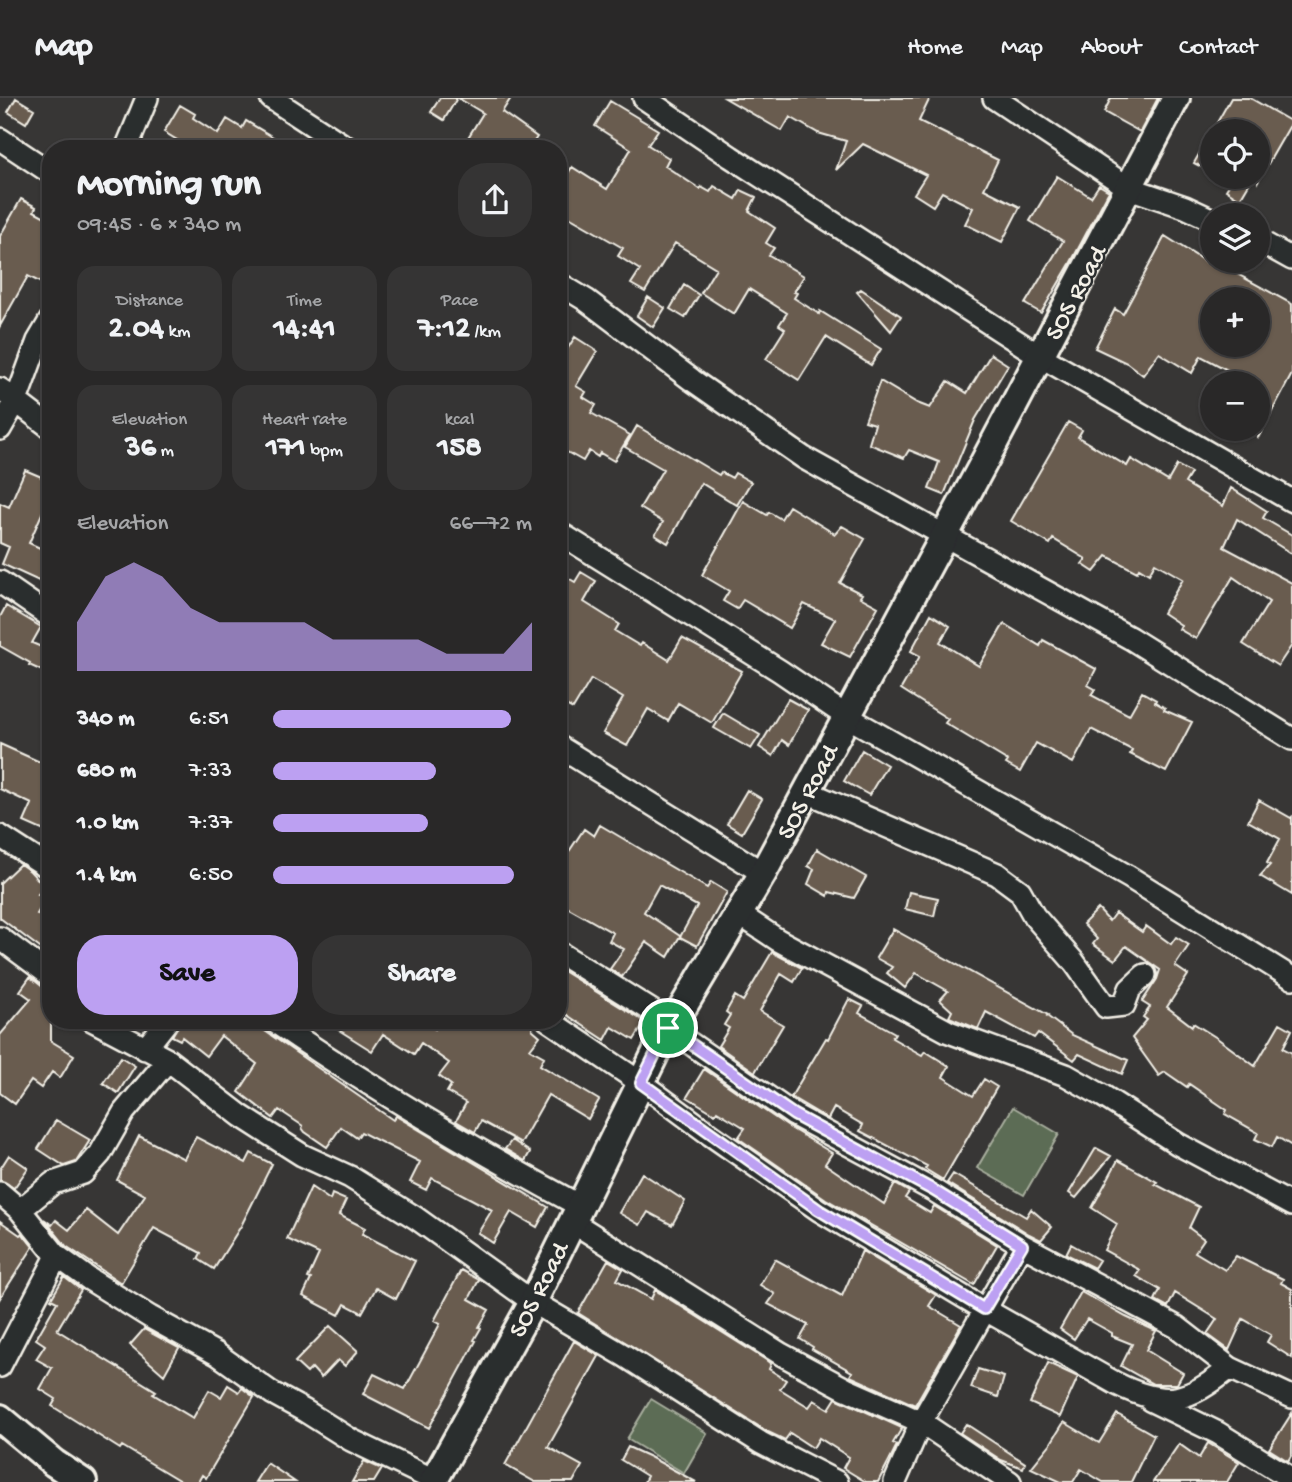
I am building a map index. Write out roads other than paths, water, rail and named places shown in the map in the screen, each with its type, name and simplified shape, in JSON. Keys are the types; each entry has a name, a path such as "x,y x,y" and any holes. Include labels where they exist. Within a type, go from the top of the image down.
{"street":[{"path":"131,140 147,98"},
{"path":"271,98 335,140"},
{"path":"645,98 731,157 1040,356 1292,501"},
{"path":"994,98 1129,188 1200,214"},
{"name":"SOS Road","path":"435,1481 533,1302 671,1026 762,873 1176,98"},
{"path":"0,139 42,167"},
{"path":"1270,247 1292,259"},
{"path":"567,288 783,444 866,494 1130,638 1292,738"},
{"path":"0,429 8,395 42,334"},
{"path":"8,395 42,421"},
{"path":"567,538 780,671 846,716 1129,877 1292,978"},
{"path":"0,583 42,611"},
{"path":"567,752 762,873"},
{"path":"805,791 997,874 1020,891 1034,916 1074,962 1106,1007 1124,1005 1130,989 1145,975"},
{"path":"0,836 42,863"},
{"path":"739,914 778,940 949,1032 1066,1075 1178,1144 1292,1205"},
{"path":"0,938 42,969"},
{"path":"567,957 671,1026 794,1115 933,1190 1022,1245 1177,1327 1230,1368 1292,1398"},
{"path":"108,1029 168,1060 241,1116 302,1155 350,1177 400,1208 533,1302 625,1356 761,1443 837,1482"},
{"path":"145,1049 161,1029"},
{"path":"285,1029 364,1083 575,1214 781,1354 846,1389 921,1422 1010,1482"},
{"path":"561,1029 819,1210 984,1309 1138,1395 1218,1433 1292,1479"},
{"path":"20,1210 52,1183 83,1173 100,1154 124,1112 168,1060"},
{"path":"0,1193 20,1210 57,1256 150,1317 217,1354 272,1393 351,1440 435,1481"},
{"path":"895,1482 921,1422 1022,1245"},
{"path":"0,1366 57,1256"},
{"path":"1138,1395 1178,1398 1202,1390 1230,1368"},
{"path":"0,1419 54,1463 83,1482"}]}
